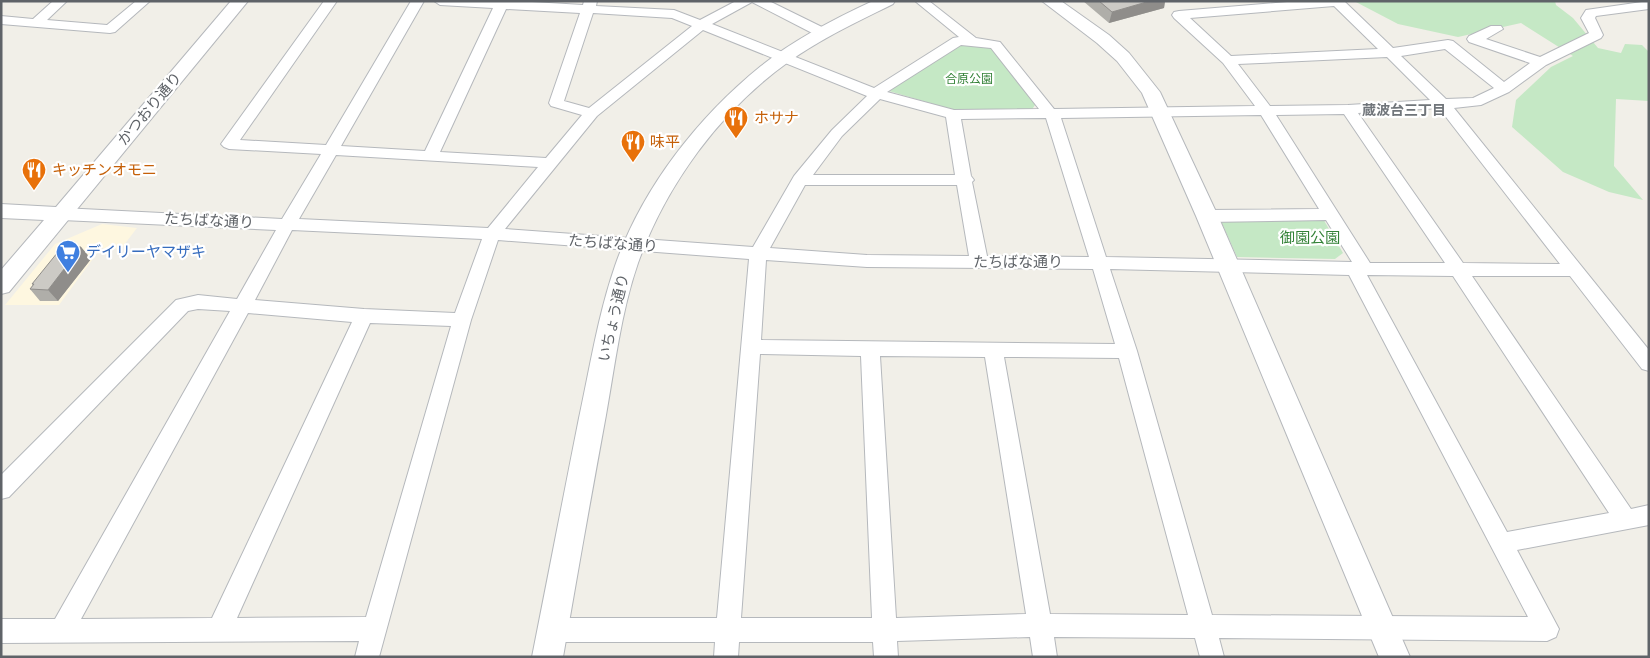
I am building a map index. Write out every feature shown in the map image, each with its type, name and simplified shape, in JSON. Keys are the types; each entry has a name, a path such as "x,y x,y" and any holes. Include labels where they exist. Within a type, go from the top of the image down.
{"street":[{"path":"37,22 61,1"},
{"path":"1,20 110,28 144,1"},
{"name":"かつおり通り","path":"1,286 53,213 224,1"},
{"name":"かつおり通り","path":"1,264 53,213 240,1"},
{"path":"331,1 229,144 549,163"},
{"path":"62,630 287,225 418,1"},
{"path":"440,1 677,8 702,24 876,94 954,115 1348,109 1476,102 1504,89 1541,62 1596,35 1588,18 1591,13 1649,5"},
{"path":"367,657 462,320 492,234 592,113 702,24 746,1"},
{"path":"758,1 824,33"},
{"name":"いちょう通り","path":"547,657 610,325 620,285 634,246 650,212 680,163 708,128 740,94 769,69 824,33 846,20 887,1"},
{"path":"921,1 969,38 969,41"},
{"path":"1050,1 1096,34 1123,57 1151,92 1162,112 1395,657"},
{"path":"552,630 885,630 1040,625 1547,629 1331,214 1266,110 1228,60 1179,15 1337,2 1443,104 1649,364"},
{"path":"431,156 502,3"},
{"path":"589,6 556,102 592,113"},
{"path":"1496,30 1474,38 1541,62"},
{"path":"726,657 758,253 800,180 838,133 876,94 958,41 995,45 1051,114 1127,351 1212,657"},
{"path":"1228,60 1390,53 1448,44 1504,89"},
{"path":"1348,109 1626,519"},
{"path":"954,115 953,121 966,180 979,261"},
{"path":"800,180 966,180"},
{"name":"たちばな通り","path":"1,211 492,234 634,246 867,261 1100,262 1360,269 1574,270"},
{"path":"1206,216 1331,214"},
{"path":"1,490 182,305 198,302 364,316 462,320"},
{"path":"219,630 364,316"},
{"path":"751,346 1127,351"},
{"path":"870,348 886,657"},
{"path":"993,349 1045,657"},
{"path":"1501,543 1649,514"},
{"path":"1,630 375,629"}],"shaded area":[{"path":"102,224 137,228 121,249 101,248 59,305 5,305 55,244"}],"green space":[{"path":"1354,1 1555,1 1556,5 1573,18 1598,48 1621,53 1625,44 1642,45 1649,52 1649,101 1616,99 1614,166 1643,200 1609,192 1563,172 1512,127 1516,100 1551,67 1573,56 1521,23 1458,37 1398,24"},
{"name":"合原公園","path":"960,45 994,49 1037,102 1031,111 957,111 889,91"},
{"name":"御園公園","path":"1322,217 1343,253 1335,259 1237,257 1220,219"}],"building":[{"path":"1099,1 1150,1 1112,12"},
{"path":"62,247 81,247 48,290 30,289 34,284 32,284"}],"place":[{"name":"ホサナ","path":"736,139"},
{"name":"味平","path":"633,163"},
{"name":"キッチンオモニ","path":"34,191"},
{"name":"デイリーヤマザキ","path":"68,273"}],"district":[{"name":"蔵波台三丁目","path":"1404,110"}]}
